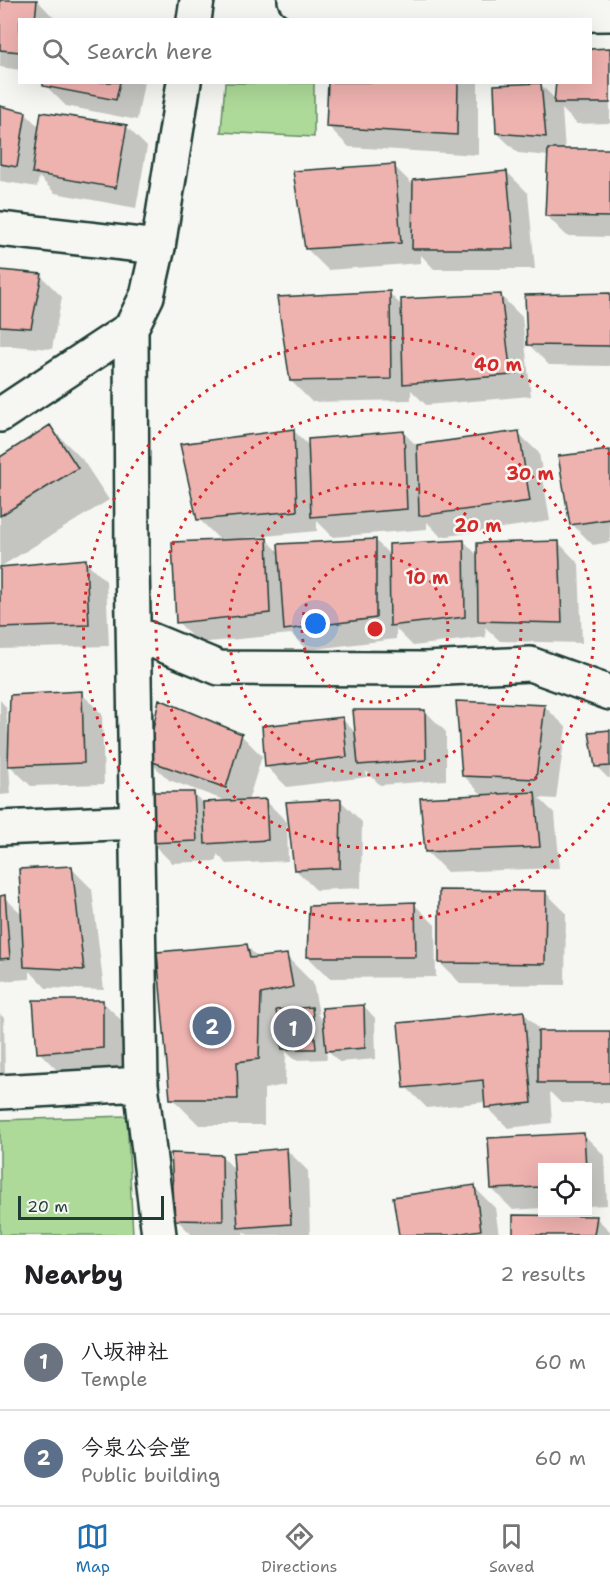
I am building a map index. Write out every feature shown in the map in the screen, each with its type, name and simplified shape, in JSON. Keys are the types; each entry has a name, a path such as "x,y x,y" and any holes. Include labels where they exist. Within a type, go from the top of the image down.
{"street":[{"path":"194,18 197,0"},
{"path":"295,0 415,16 610,14"},
{"path":"159,1235 141,1084 132,561 131,328 147,296 158,247 184,84"},
{"path":"0,229 158,247"},
{"path":"0,415 131,328"},
{"path":"134,633 219,668 425,669 530,664 610,693"},
{"path":"0,828 137,822"},
{"path":"0,1092 141,1084"}],"green space":[{"path":"225,84 314,84 314,137 221,132"},
{"path":"127,1116 133,1235 0,1235 0,1120"}],"building":[{"path":"0,0 37,0 35,18 18,18 18,52 0,50"},
{"path":"610,48 610,103 554,103 556,84 592,84 592,49"},
{"path":"43,84 120,84 116,100 43,86"},
{"path":"328,84 458,84 457,135 326,127"},
{"path":"541,84 546,137 496,133 494,85"},
{"path":"0,106 26,112 17,167 0,164"},
{"path":"41,112 127,125 116,188 32,173"},
{"path":"548,149 610,149 610,217 545,216"},
{"path":"395,164 401,243 305,249 293,171"},
{"path":"507,171 514,249 412,249 413,180"},
{"path":"0,270 42,274 31,328 0,326"},
{"path":"390,291 391,379 290,381 277,297"},
{"path":"610,293 610,346 527,345 525,295"},
{"path":"501,294 511,375 403,384 401,299"},
{"path":"50,425 78,468 0,516 0,457"},
{"path":"294,429 297,511 197,520 180,444"},
{"path":"404,431 407,509 311,517 308,439"},
{"path":"519,431 530,501 419,516 417,445"},
{"path":"610,450 610,519 570,525 558,456"},
{"path":"267,538 270,613 176,623 172,542"},
{"path":"376,539 376,618 284,630 278,544"},
{"path":"464,540 465,617 390,626 389,544"},
{"path":"559,541 562,623 478,621 477,543"},
{"path":"86,559 89,625 0,628 0,567"},
{"path":"82,691 84,763 8,766 10,695"},
{"path":"159,699 242,734 226,788 147,760"},
{"path":"456,701 545,705 536,779 462,776"},
{"path":"353,710 425,710 426,760 358,765"},
{"path":"343,717 347,757 265,767 262,726"},
{"path":"610,730 610,766 595,767 589,732"},
{"path":"147,792 194,792 197,841 149,843"},
{"path":"535,792 540,847 425,852 420,798"},
{"path":"266,799 268,840 205,844 203,802"},
{"path":"341,799 340,868 294,870 286,802"},
{"path":"72,866 84,970 24,967 19,869"},
{"path":"439,890 546,891 545,964 439,963"},
{"path":"5,895 10,958 0,959 0,896"},
{"path":"415,902 416,957 307,957 309,906"},
{"path":"247,944 250,958 287,954 293,987 261,994 259,1059 237,1062 238,1099 170,1099 157,952"},
{"path":"33,1000 103,1000 103,1048 37,1053"},
{"path":"364,1005 365,1048 326,1051 322,1008"},
{"path":"312,1007 316,1049 282,1049 276,1010"},
{"path":"524,1011 532,1103 485,1108 483,1080 404,1088 398,1023"},
{"path":"538,1031 610,1031 610,1083 538,1083"},
{"path":"584,1133 586,1163 538,1163 538,1187 491,1189 488,1138"},
{"path":"287,1148 291,1224 238,1228 233,1153"},
{"path":"171,1153 222,1155 223,1221 175,1220"},
{"path":"475,1185 481,1230 451,1235 399,1235 393,1197"},
{"path":"513,1215 597,1216 594,1235 513,1235"}],"place":[{"name":"今泉公会堂","path":"212,1026"},
{"name":"八坂神社","path":"293,1028"}]}
